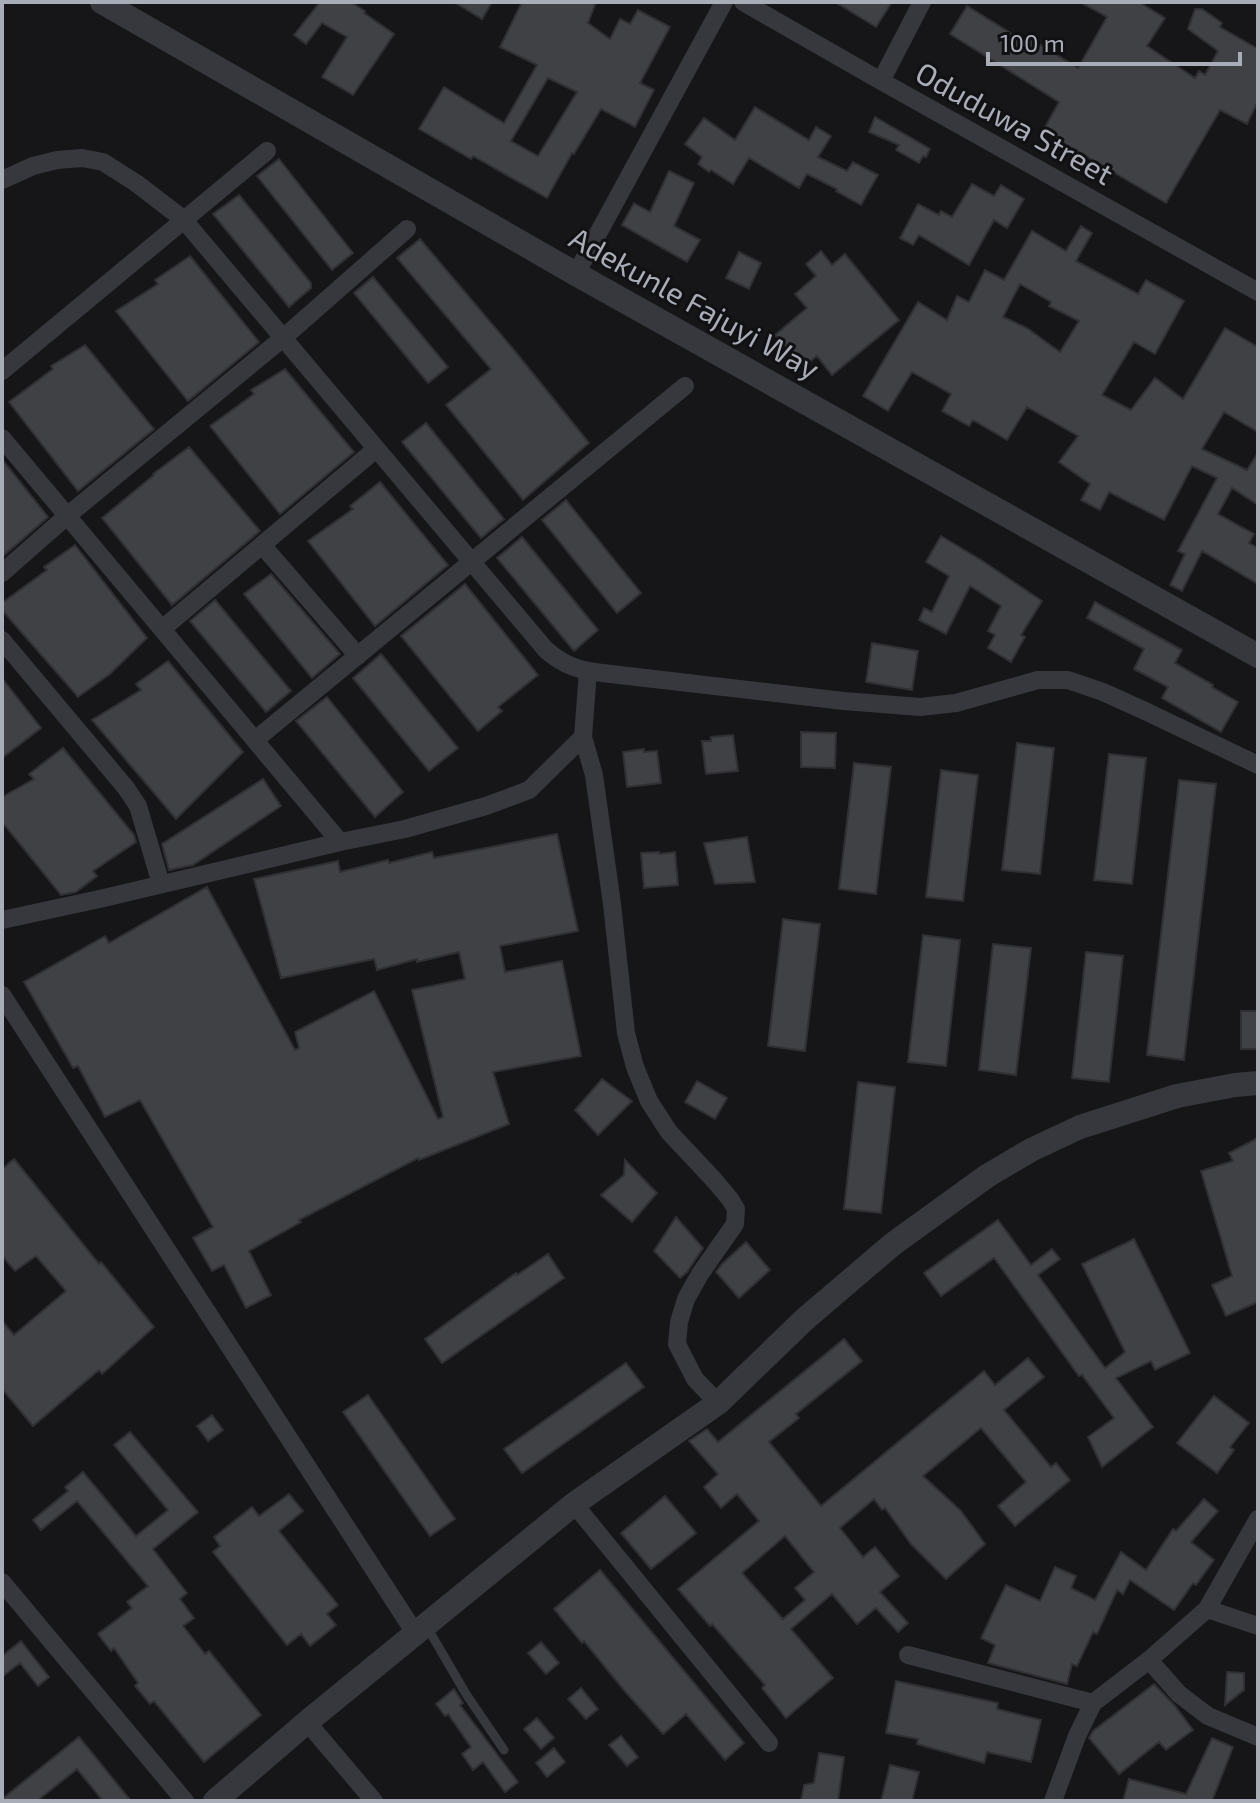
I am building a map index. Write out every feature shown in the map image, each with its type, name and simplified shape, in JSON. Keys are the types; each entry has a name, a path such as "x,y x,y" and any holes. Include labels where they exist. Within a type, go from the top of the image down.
{"street":[{"name":"Adekunle Fajuyi Way","path":"102,2 576,274 1258,656"},
{"path":"576,274 724,2"},
{"name":"Oduduwa Street","path":"743,2 1258,292"},
{"path":"881,81 922,2"},
{"path":"2,371 267,151"},
{"path":"2,180 33,166 57,160 82,158 103,162 183,219 546,650 560,662 588,671 920,707 956,703 1038,680 1068,680 1103,692 1258,765"},
{"path":"2,573 283,338 407,229"},
{"path":"255,740 685,386"},
{"path":"2,438 340,842"},
{"path":"162,629 376,449"},
{"path":"262,545 358,656"},
{"path":"2,640 138,806 161,884"},
{"path":"588,671 583,737 594,775 626,1033 635,1067 649,1101 669,1132 714,1180 736,1209 735,1224 700,1274 686,1299 679,1322 677,1344 695,1379 718,1403"},
{"path":"2,920 405,829 486,806 529,790 583,737"},
{"path":"2,995 420,1629"},
{"path":"215,1801 574,1504 718,1403 805,1319 893,1244 987,1176 1031,1150 1080,1127 1177,1096 1258,1083"},
{"path":"574,1504 769,1743"},
{"path":"1053,1801 1072,1747 1093,1703 1149,1660 1207,1609 1258,1519"},
{"path":"5,1593 185,1801"},
{"path":"1207,1609 1258,1626"},
{"path":"908,1655 1093,1703"},
{"path":"1149,1660 1179,1694 1208,1716 1258,1737"},
{"path":"307,1722 374,1801"}],"lane":[{"path":"420,1629 504,1750"}],"building":[{"path":"320,2 351,2 394,34 353,95 322,77 347,37 322,23 306,44 294,35"},
{"path":"454,2 492,2 482,19"},
{"path":"522,2 596,2 588,23 610,39 620,19 630,24 638,10 670,27 640,83 654,90 635,127 601,109 547,198 419,129 444,87 504,123 537,65 500,47","holes":["548,78 577,92 538,156 511,141"]},
{"path":"835,2 892,2 876,27"},
{"path":"1080,2 1139,2 1165,18 1147,46 1195,78 1199,71 1205,75 1218,51 1188,29 1195,9 1202,9 1222,23 1220,27 1258,49 1258,101 1247,124 1220,110 1166,203 1043,131 1059,102 950,34 967,6 1025,42 1028,37 1078,68 1107,17"},
{"path":"755,107 809,140 816,127 831,136 818,157 847,171 853,162 878,175 861,205 807,174 799,188 749,158 733,184 698,164 702,157 685,144 704,118 735,140"},
{"path":"875,117 930,149 926,157 923,156 919,163 896,150 899,145 869,132"},
{"path":"279,159 353,253 332,270 257,176"},
{"path":"669,171 694,183 674,226 700,240 687,262 622,225 634,203 650,212"},
{"path":"972,184 994,196 1001,185 1024,199 1007,228 994,220 969,265 919,235 913,245 900,238 918,204 939,215 941,211 952,217"},
{"path":"239,195 311,283 311,288 289,307 213,214"},
{"path":"1081,226 1092,233 1076,261 1138,294 1146,280 1184,301 1155,354 1134,342 1102,395 1131,410 1155,378 1183,399 1225,328 1258,347 1258,432 1224,412 1202,449 1247,470 1258,453 1258,505 1232,488 1218,514 1254,534 1249,543 1258,548 1258,584 1202,551 1182,591 1170,585 1185,554 1178,551 1217,478 1192,466 1164,520 1109,492 1100,510 1081,500 1090,484 1059,462 1078,436 1027,407 1007,440 973,420 969,426 942,411 951,394 912,372 888,411 863,396 918,302 947,320 957,296 969,302 985,270 1004,280 1032,231 1066,251","holes":["1020,284 1051,302 1049,306 1079,321 1060,352 1027,328 1003,317"]},
{"path":"420,239 589,443 523,500 446,405 491,369 397,258"},
{"path":"821,251 832,265 845,254 899,320 832,375 817,356 802,368 775,335 807,308 795,294 816,276 806,264"},
{"path":"739,252 761,263 749,289 726,278"},
{"path":"190,256 259,342 188,401 116,311 158,284 155,280"},
{"path":"373,277 448,367 428,383 354,293"},
{"path":"85,345 154,429 78,491 9,402 53,369 51,366"},
{"path":"285,369 354,452 280,514 210,426 254,394 251,390"},
{"path":"426,423 504,519 481,538 402,442"},
{"path":"189,447 260,531 172,605 102,518"},
{"path":"2,459 48,517 2,557"},
{"path":"380,482 448,565 375,626 308,541 353,509 350,506"},
{"path":"566,500 641,593 617,613 542,520"},
{"path":"941,536 1042,601 1021,635 1025,637 1011,662 988,648 995,635 988,631 1001,606 970,586 946,634 919,620 924,608 932,612 949,576 926,562"},
{"path":"522,537 598,630 574,651 497,558"},
{"path":"75,545 147,638 110,674 78,697 2,610 2,603"},
{"path":"271,574 340,654 312,678 244,594"},
{"path":"465,584 538,675 498,707 502,711 478,731 401,636"},
{"path":"215,600 291,691 266,712 190,621"},
{"path":"1095,602 1182,650 1175,663 1238,702 1221,732 1162,698 1168,687 1134,669 1144,649 1087,618"},
{"path":"872,643 918,651 912,690 866,682"},
{"path":"381,654 458,748 429,771 353,678"},
{"path":"168,661 243,752 176,819 92,720 141,690 136,684"},
{"path":"2,678 41,728 2,758"},
{"path":"327,697 403,792 375,817 296,721"},
{"path":"801,732 836,733 835,768 801,767"},
{"path":"733,735 738,771 706,774 702,741"},
{"path":"1017,743 1054,748 1040,874 1002,870"},
{"path":"63,748 134,835 136,842 93,871 97,876 76,892 61,895 2,822 2,797 34,779 29,774"},
{"path":"644,749 644,752 657,751 661,783 627,787 623,752"},
{"path":"1109,754 1146,758 1132,884 1094,880"},
{"path":"854,763 891,767 876,894 839,889"},
{"path":"941,770 978,775 963,901 926,897"},
{"path":"263,779 281,806 193,865 169,870 162,844"},
{"path":"1179,780 1216,784 1184,1060 1147,1055"},
{"path":"557,834 578,931 500,946 505,972 562,961 581,1056 493,1072 509,1124 418,1158 299,1220 301,1222 249,1251 271,1295 246,1308 224,1265 212,1271 193,1238 213,1227 140,1100 105,1117 78,1066 73,1068 24,982 105,936 109,943 207,887 295,1050 299,1048 295,1032 374,991 438,1119 443,1117 412,990 465,979 459,952 377,970 374,959 281,978 254,879 338,861 340,872 432,852 434,858"},
{"path":"747,837 755,882 715,884 704,843"},
{"path":"675,852 678,885 644,888 641,853"},
{"path":"783,919 820,924 805,1051 768,1046"},
{"path":"923,935 960,940 946,1066 908,1062"},
{"path":"993,944 1031,948 1016,1075 979,1070"},
{"path":"1086,952 1123,956 1109,1082 1072,1078"},
{"path":"1241,1011 1258,1011 1258,1049 1241,1049"},
{"path":"602,1079 632,1101 598,1135 575,1110"},
{"path":"697,1081 727,1098 715,1119 685,1102"},
{"path":"858,1082 895,1087 881,1213 844,1209"},
{"path":"1258,1138 1258,1302 1226,1316 1212,1285 1232,1276 1201,1171 1233,1161 1229,1153"},
{"path":"14,1159 154,1327 102,1374 99,1370 33,1426 2,1389 2,1321 14,1335 66,1291 36,1256 15,1271 2,1256 2,1169"},
{"path":"625,1160 657,1193 632,1222 601,1195 624,1175"},
{"path":"676,1217 703,1248 680,1278 654,1251"},
{"path":"998,1220 1031,1265 1052,1249 1060,1259 1038,1275 1105,1368 1125,1352 1082,1264 1134,1239 1190,1353 1155,1370 1151,1361 1116,1378 1153,1427 1102,1467 1088,1437 1114,1418 1082,1375 1079,1376 994,1258 941,1296 924,1273"},
{"path":"746,1242 770,1270 739,1298 716,1272"},
{"path":"548,1254 564,1278 442,1363 425,1339 516,1273"},
{"path":"844,1339 862,1361 796,1414 799,1418 769,1442 821,1506 984,1371 995,1385 1028,1358 1044,1377 1004,1410 1051,1467 1056,1463 1070,1480 1015,1526 998,1506 1026,1482 981,1428 923,1476 961,1511 985,1544 946,1579 911,1544 885,1508 882,1510 874,1499 840,1528 863,1557 875,1547 899,1576 880,1592 908,1623 898,1632 876,1608 857,1624 832,1594 791,1629 833,1678 786,1718 762,1688 765,1685 678,1589 759,1521 737,1494 721,1508 704,1487 718,1474 689,1441 707,1429 718,1442","holes":["785,1536 814,1572 795,1588 805,1600 783,1619 742,1573"]},
{"path":"626,1363 644,1387 522,1473 504,1449"},
{"path":"368,1395 455,1519 430,1536 343,1412"},
{"path":"1214,1396 1249,1423 1230,1447 1234,1450 1217,1473 1177,1443"},
{"path":"212,1415 223,1430 208,1441 197,1426"},
{"path":"130,1432 198,1512 153,1549 187,1593 180,1599 194,1618 183,1626 205,1654 209,1651 261,1715 204,1762 154,1701 150,1704 135,1686 138,1683 114,1648 111,1651 98,1634 132,1608 127,1602 148,1586 77,1501 41,1530 33,1520 68,1491 65,1487 83,1472 136,1536 168,1510 114,1445"},
{"path":"289,1494 303,1511 279,1531 338,1605 327,1614 336,1625 310,1646 301,1634 287,1645 213,1552 220,1546 214,1537 252,1507 259,1516"},
{"path":"665,1496 696,1533 651,1569 621,1533"},
{"path":"1204,1499 1218,1511 1191,1542 1214,1560 1174,1610 1130,1580 1123,1594 1117,1590 1097,1634 1093,1632 1077,1666 1072,1664 1067,1684 988,1663 995,1645 981,1638 1006,1585 1040,1601 1055,1567 1076,1576 1071,1588 1095,1600 1121,1552 1146,1570 1173,1529 1176,1531"},
{"path":"600,1570 744,1743 725,1760 686,1714 663,1734 554,1609"},
{"path":"21,1641 49,1677 38,1686 20,1663 2,1677 2,1656"},
{"path":"541,1642 559,1663 546,1674 528,1653"},
{"path":"1227,1672 1244,1673 1244,1690 1225,1705"},
{"path":"896,1681 998,1703 997,1709 1041,1720 1031,1762 987,1752 984,1763 917,1744 918,1739 886,1733"},
{"path":"1154,1684 1193,1730 1166,1750 1159,1742 1119,1774 1089,1738 1093,1731"},
{"path":"581,1688 598,1709 586,1719 568,1699"},
{"path":"454,1689 463,1703 460,1705 518,1782 505,1792 483,1762 473,1770 462,1754 471,1747 448,1714 445,1716 436,1704"},
{"path":"537,1718 554,1738 541,1749 524,1729"},
{"path":"621,1736 638,1757 627,1766 609,1745"},
{"path":"79,1737 131,1801 103,1801 77,1769 37,1801 2,1801 2,1799"},
{"path":"1212,1738 1233,1747 1212,1801 1123,1801 1129,1779 1186,1794"},
{"path":"554,1748 565,1762 547,1777 536,1763"},
{"path":"819,1753 844,1757 838,1801 801,1801 804,1785 814,1783"},
{"path":"890,1765 919,1772 912,1801 881,1801"}]}
